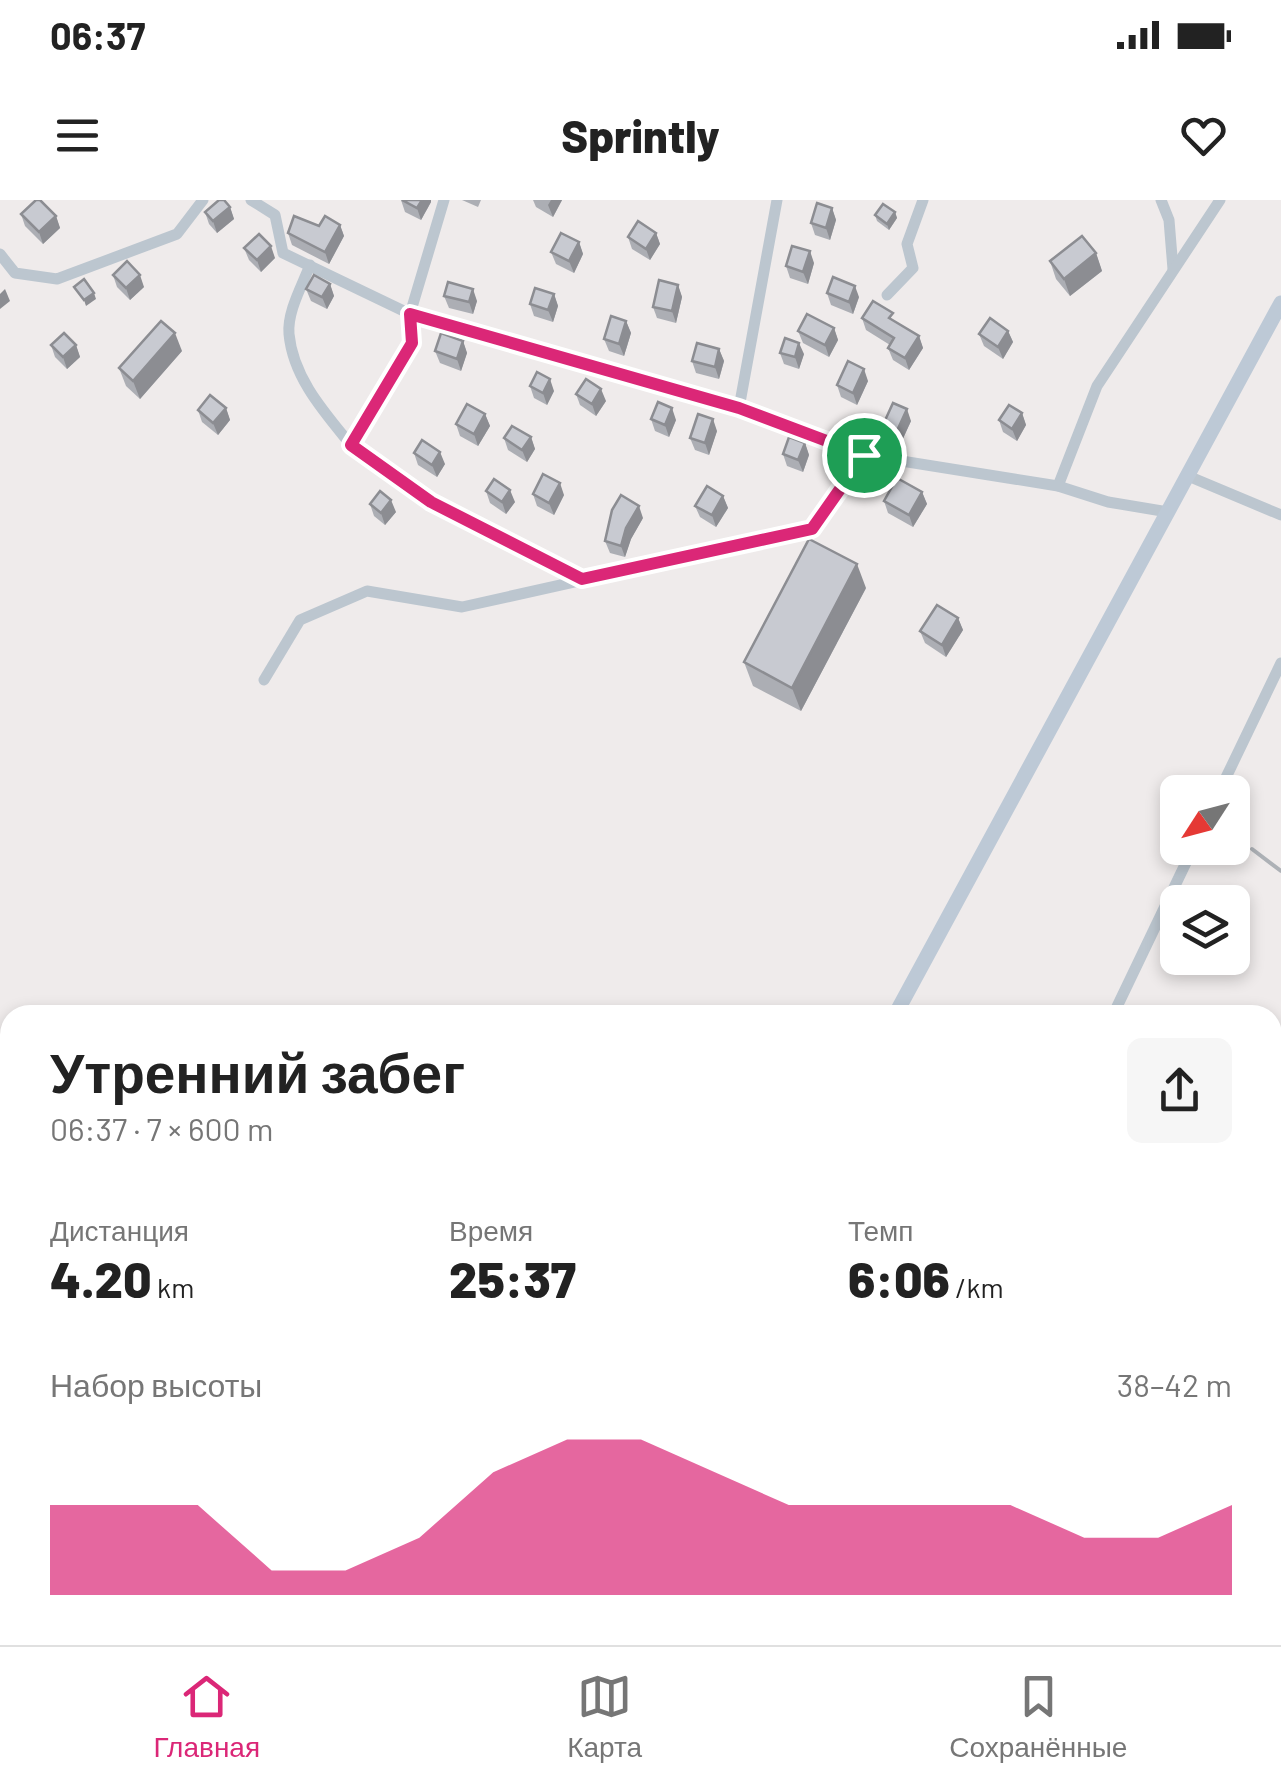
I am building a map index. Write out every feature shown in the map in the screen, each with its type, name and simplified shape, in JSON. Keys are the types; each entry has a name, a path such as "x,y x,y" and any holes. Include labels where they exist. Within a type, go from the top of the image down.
{"main road":[{"path":"900,1005 1281,303"}],"street":[{"path":"0,254 15,273 58,279 177,234 203,200"},
{"path":"251,200 275,215 283,253 410,314 739,408 864,455 1058,486 1108,502 1168,512"},
{"path":"351,445 412,343 410,314 444,200"},
{"path":"739,408 777,200"},
{"path":"887,295 913,268 907,244 923,200"},
{"path":"1161,200 1170,220 1173,269"},
{"path":"1058,486 1097,386 1220,200"},
{"path":"310,265 294,304 288,332 298,370 317,404 351,445 431,502 582,579"},
{"path":"264,680 300,620 367,592 462,607 812,529 864,455"},
{"path":"1188,476 1281,515"},
{"path":"1227,775 1281,663"},
{"path":"1118,1005 1185,865"}],"building":[{"path":"36,200 56,216 39,232 21,214"},
{"path":"219,200 230,207 213,221 205,212"},
{"path":"402,200 422,200 417,208"},
{"path":"817,203 832,208 826,228 811,223"},
{"path":"883,204 895,212 887,224 875,215"},
{"path":"294,216 319,226 325,216 340,225 325,252 288,233"},
{"path":"638,221 656,233 646,249 628,237"},
{"path":"561,233 579,242 569,261 551,252"},
{"path":"259,234 271,246 257,260 244,248"},
{"path":"1082,236 1096,253 1064,279 1050,261"},
{"path":"792,246 810,251 803,272 786,266"},
{"path":"127,261 140,275 126,288 113,275"},
{"path":"314,275 330,284 322,297 306,289"},
{"path":"833,277 855,286 849,302 827,293"},
{"path":"84,279 94,293 84,300 74,287"},
{"path":"659,280 678,285 672,311 653,307"},
{"path":"448,282 473,289 469,302 444,296"},
{"path":"535,288 554,294 548,310 530,304"},
{"path":"873,301 893,313 889,318 919,336 905,358 888,348 894,338 862,318"},
{"path":"807,314 834,328 825,345 798,331"},
{"path":"611,316 626,321 619,344 604,339"},
{"path":"990,318 1008,331 998,347 979,334"},
{"path":"161,321 175,333 133,381 119,368"},
{"path":"64,333 76,345 63,357 51,345"},
{"path":"441,333 463,341 457,359 435,351"},
{"path":"785,338 799,343 795,357 780,353"},
{"path":"697,343 719,349 715,367 692,361"},
{"path":"848,361 864,369 853,393 837,385"},
{"path":"537,372 550,379 543,393 530,386"},
{"path":"586,379 601,389 592,404 576,394"},
{"path":"210,395 226,408 213,423 198,410"},
{"path":"658,402 672,408 665,425 651,419"},
{"path":"893,403 907,409 896,433 882,427"},
{"path":"467,404 485,414 474,434 456,424"},
{"path":"1009,405 1022,413 1012,429 999,420"},
{"path":"698,414 713,419 705,443 690,438"},
{"path":"512,426 531,437 522,450 504,438"},
{"path":"789,437 805,443 798,460 783,454"},
{"path":"422,440 440,452 432,465 414,453"},
{"path":"543,474 560,483 549,503 533,494"},
{"path":"897,478 922,492 909,515 884,501"},
{"path":"494,479 510,490 502,502 486,491"},
{"path":"707,486 723,496 712,515 695,506"},
{"path":"380,491 391,500 381,513 370,504"},
{"path":"621,495 639,506 621,546 605,541 612,510"},
{"path":"809,539 857,564 792,688 744,662"},
{"path":"937,605 958,618 942,645 920,631"}],"railway":[{"path":"1252,849 1281,871"}],"route":[{"path":"410,314 636,376 739,408 864,455 812,529 582,579 431,502 351,445 412,343 410,314"}]}
